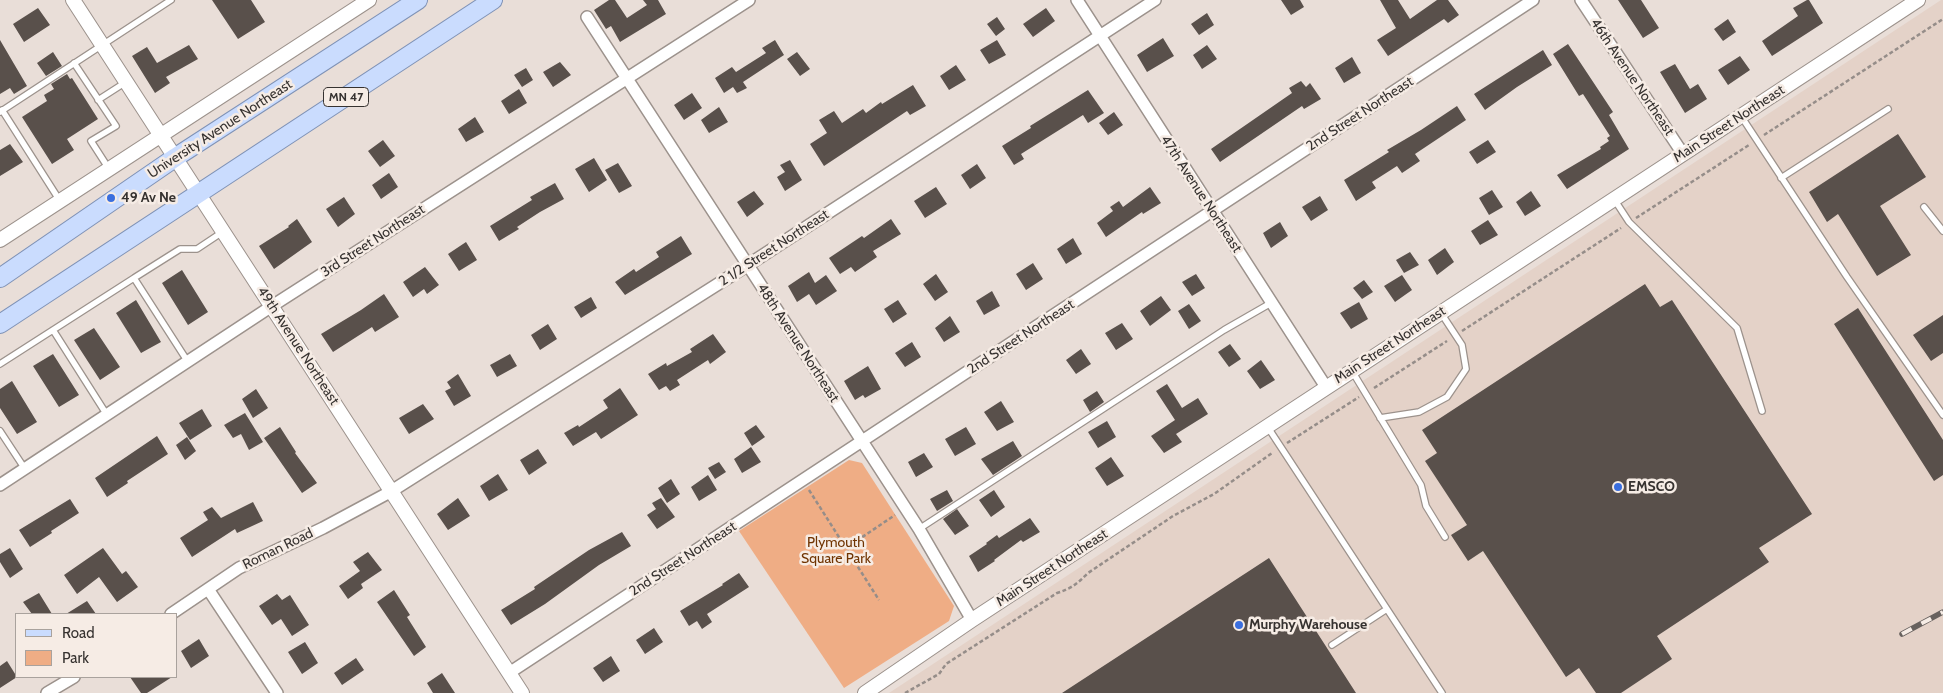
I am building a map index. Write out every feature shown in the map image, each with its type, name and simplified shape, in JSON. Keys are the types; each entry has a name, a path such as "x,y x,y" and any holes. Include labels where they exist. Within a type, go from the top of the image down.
{"main road":[{"name":"University Avenue Northeast","path":"0,278 176,157 418,0"},
{"name":"MN 47","path":"0,324 493,0"}],"street":[{"name":"49th Avenue Northeast","path":"73,0 522,693"},
{"name":"University Avenue Northeast","path":"0,240 370,0"},
{"name":"3rd Street Northeast","path":"0,485 272,306 749,0"},
{"name":"47th Avenue Northeast","path":"1077,0 1326,387"},
{"name":"2 1/2 Street Northeast","path":"390,492 748,265 1155,0"},
{"name":"2nd Street Northeast","path":"510,673 1533,0"},
{"name":"46th Avenue Northeast","path":"1580,0 1683,154"},
{"name":"Main Street Northeast","path":"865,693 972,620 1326,387 1918,0"},
{"name":"48th Avenue Northeast","path":"587,17 919,529 972,620"},
{"name":"Roman Road","path":"172,613 239,568 324,528 390,492"},
{"path":"208,588 277,693"},
{"path":"47,693 72,678"}],"lane":[{"path":"60,201 1,111 171,0"},
{"path":"74,63 116,126 91,141 109,169"},
{"path":"98,100 126,82"},
{"path":"1781,178 1888,109"},
{"path":"1740,116 1847,277 1943,415"},
{"path":"1614,199 1629,222 1737,328 1762,412"},
{"path":"1924,207 1943,231"},
{"path":"0,364 180,249 197,249 224,231"},
{"path":"134,278 188,362"},
{"path":"919,529 1224,330 1271,303"},
{"path":"1380,418 1419,412 1447,397 1466,369 1462,345 1441,312"},
{"path":"53,330 107,415"},
{"path":"1352,371 1364,394 1421,485 1426,506 1445,537"},
{"path":"1267,426 1442,693"},
{"path":"0,431 25,469"},
{"path":"1332,646 1387,609"}],"path":[{"path":"905,693 939,674 946,664 1041,603 1058,593 1068,590 1088,573 1173,516 1214,494 1281,447 1943,18"},
{"path":"803,480 879,600"},
{"path":"846,548 895,515"}],"shaded area":[{"path":"1943,0 1943,693 889,693"}],"green space":[{"name":"Plymouth Square Park","path":"849,460 862,463 954,606 949,621 844,688 739,531"}],"building":[{"path":"212,0 251,0 265,22 238,39"},
{"path":"609,0 615,0 627,18 647,5 643,0 658,0 666,14 620,42 611,26 606,29 594,10"},
{"path":"1281,0 1300,0 1304,7 1291,15"},
{"path":"1380,0 1398,0 1410,19 1437,0 1448,0 1459,15 1448,23 1444,19 1388,56 1377,40 1396,28"},
{"path":"1618,0 1641,0 1659,28 1643,38"},
{"path":"1809,0 1823,23 1772,56 1762,41 1798,16 1793,8"},
{"path":"38,8 50,25 24,42 13,24"},
{"path":"1046,8 1055,21 1033,37 1023,24"},
{"path":"1207,13 1214,25 1199,35 1191,24"},
{"path":"997,17 1005,29 996,36 987,24"},
{"path":"1728,19 1736,32 1723,41 1714,29"},
{"path":"1163,38 1174,56 1147,72 1137,55"},
{"path":"0,40 27,86 14,94 10,88 0,94"},
{"path":"775,40 784,55 743,82 747,88 737,93 733,87 724,93 715,78 732,67 736,72 766,53 762,48"},
{"path":"997,40 1006,55 989,64 980,50"},
{"path":"1568,44 1613,112 1609,115 1629,149 1567,189 1557,175 1601,149 1600,147 1609,141 1607,138 1610,136 1583,94 1579,96 1553,54"},
{"path":"189,45 198,59 166,77 170,83 155,93 132,56 147,47 157,63"},
{"path":"1207,45 1217,59 1202,69 1193,55"},
{"path":"1543,50 1552,65 1485,110 1474,94"},
{"path":"53,52 62,66 46,76 37,63"},
{"path":"797,52 810,69 800,76 787,59"},
{"path":"1740,56 1750,70 1728,85 1718,70"},
{"path":"1352,57 1361,73 1344,83 1335,68"},
{"path":"560,62 571,75 553,87 543,72"},
{"path":"1675,64 1690,89 1698,84 1707,99 1685,113 1660,72"},
{"path":"956,65 966,80 949,90 940,76"},
{"path":"526,68 533,80 522,87 514,75"},
{"path":"67,74 70,79 72,78 98,119 67,139 74,150 52,164 22,117 47,101 44,95 54,89 51,84"},
{"path":"1301,81 1306,87 1310,83 1321,99 1304,109 1302,106 1220,162 1211,149 1292,93 1289,88"},
{"path":"913,85 926,106 910,115 907,111 824,166 810,144 827,133 819,120 834,111 842,123 863,109 866,113 881,102 882,104"},
{"path":"519,89 527,103 509,114 501,101"},
{"path":"1088,90 1104,113 1088,123 1083,115 1021,154 1024,159 1014,165 1002,146"},
{"path":"692,93 702,108 684,120 674,105"},
{"path":"1457,106 1466,120 1415,154 1420,161 1402,173 1397,166 1372,182 1376,188 1356,201 1344,180 1389,152 1387,150"},
{"path":"719,107 728,122 709,133 701,120"},
{"path":"1114,112 1123,125 1108,135 1099,123"},
{"path":"475,117 484,132 466,142 458,129"},
{"path":"1898,134 1926,177 1880,206 1911,255 1877,276 1838,214 1827,222 1809,192"},
{"path":"383,140 395,156 380,167 368,151"},
{"path":"1488,140 1496,152 1477,164 1469,152"},
{"path":"10,144 23,162 0,176 0,150"},
{"path":"594,158 607,180 589,192 575,169"},
{"path":"790,160 802,180 785,191 777,177 785,172 780,165"},
{"path":"618,163 632,186 619,193 605,170"},
{"path":"977,164 986,178 970,189 961,175"},
{"path":"389,173 398,187 381,199 372,185"},
{"path":"555,183 564,199 540,212 517,227 519,229 499,241 490,226 532,200 530,197"},
{"path":"936,187 947,204 925,218 914,201"},
{"path":"1150,187 1161,203 1143,214 1142,212 1106,237 1097,223 1113,211 1110,207 1119,201 1123,207"},
{"path":"1492,190 1503,207 1489,215 1479,198"},
{"path":"754,191 764,204 747,217 737,202"},
{"path":"1531,191 1541,206 1525,216 1516,202"},
{"path":"1320,196 1328,210 1311,221 1302,207"},
{"path":"344,197 355,214 338,227 326,209"},
{"path":"297,219 312,242 274,269 259,246 289,227"},
{"path":"891,219 901,234 873,251 877,257 855,272 851,267 840,274 829,258 862,236 864,238"},
{"path":"1488,220 1498,235 1480,245 1471,231"},
{"path":"1280,222 1288,236 1271,248 1263,233"},
{"path":"681,236 692,254 625,295 615,282 634,269 636,272 659,257 656,252"},
{"path":"1073,238 1082,254 1066,264 1057,249"},
{"path":"466,242 477,260 459,271 448,254"},
{"path":"1445,248 1454,262 1437,275 1428,260"},
{"path":"1410,252 1419,265 1404,273 1396,260"},
{"path":"1033,263 1043,279 1026,290 1016,274"},
{"path":"425,267 439,285 427,294 424,289 413,297 403,282"},
{"path":"182,270 208,312 188,325 162,283"},
{"path":"809,272 815,283 826,275 837,291 816,305 809,294 797,302 788,286"},
{"path":"936,274 948,292 935,301 923,284"},
{"path":"1196,274 1205,288 1192,296 1182,282"},
{"path":"1402,275 1412,290 1395,302 1384,286"},
{"path":"1364,280 1373,292 1362,299 1353,288"},
{"name":"EMSCO","path":"1645,284 1660,307 1672,300 1812,514 1759,548 1769,562 1657,636 1672,659 1621,693 1596,693 1579,668 1566,677 1483,551 1468,561 1451,535 1467,525 1425,461 1437,453 1422,430"},
{"path":"992,291 1000,306 984,315 976,301"},
{"path":"384,294 399,317 375,332 372,327 333,352 321,334"},
{"path":"1161,296 1171,310 1150,326 1140,311"},
{"path":"591,297 597,308 581,318 574,307"},
{"path":"136,300 161,342 141,353 116,313"},
{"path":"898,300 907,314 893,323 884,309"},
{"path":"1359,302 1368,319 1351,329 1340,313"},
{"path":"1189,304 1201,321 1189,329 1178,311"},
{"path":"1858,308 1943,440 1943,475 1934,481 1834,324"},
{"path":"1943,315 1943,353 1931,361 1913,335"},
{"path":"950,316 960,332 944,342 935,328"},
{"path":"1122,323 1133,339 1116,350 1105,333"},
{"path":"548,324 557,339 540,350 531,335"},
{"path":"94,328 120,367 100,380 74,340"},
{"path":"713,334 726,352 710,364 708,360 677,380 680,385 670,391 666,386 659,390 648,374 666,363 667,366 692,352 690,349"},
{"path":"912,342 921,357 905,367 895,353"},
{"path":"1230,344 1241,359 1229,367 1218,352"},
{"path":"1081,349 1091,364 1076,374 1066,360"},
{"path":"53,354 79,395 59,407 33,366"},
{"path":"510,354 517,366 497,377 490,365"},
{"path":"1261,360 1275,380 1260,389 1247,371"},
{"path":"868,366 881,389 865,398 863,395 855,400 844,381"},
{"path":"458,374 471,396 454,406 445,391 451,388 447,382"},
{"path":"12,381 37,422 17,434 0,408 0,389"},
{"path":"1167,384 1182,408 1198,398 1208,414 1176,434 1182,442 1164,453 1151,436 1175,420 1156,391"},
{"path":"620,388 638,415 601,439 596,432 573,446 564,433 578,425 579,427 608,408 603,400"},
{"path":"256,389 268,408 253,418 242,399"},
{"path":"1097,391 1104,402 1090,412 1083,400"},
{"path":"1001,401 1014,422 997,431 984,412"},
{"path":"423,404 434,419 409,434 399,418"},
{"path":"202,409 212,426 190,440 179,423"},
{"path":"245,413 263,442 249,450 241,434 233,438 224,425"},
{"path":"1107,421 1116,437 1098,448 1088,432"},
{"path":"756,425 765,437 752,446 744,433"},
{"path":"280,427 295,453 317,483 302,493 264,438"},
{"path":"966,427 976,444 955,456 945,439"},
{"path":"157,436 168,454 127,481 128,483 107,497 95,478"},
{"path":"187,437 196,451 185,460 176,445"},
{"path":"1013,441 1022,456 993,475 981,459"},
{"path":"751,447 761,462 742,473 734,459"},
{"path":"538,449 547,463 529,475 520,460"},
{"path":"924,453 933,467 916,477 908,462"},
{"path":"1111,457 1124,476 1107,486 1095,468"},
{"path":"719,462 726,472 715,479 708,468"},
{"path":"498,474 508,490 489,501 480,486"},
{"path":"708,475 717,490 699,501 691,487"},
{"path":"671,479 680,494 667,503 658,488"},
{"path":"947,490 953,501 937,511 930,499"},
{"path":"994,490 1005,507 991,517 979,500"},
{"path":"458,498 470,516 448,530 437,514"},
{"path":"661,498 675,517 657,529 647,515 656,509 652,503"},
{"path":"70,499 79,513 30,547 19,530"},
{"path":"253,502 263,521 237,533 235,529 192,557 180,538 208,520 203,512 212,507 221,518"},
{"path":"957,509 969,526 955,535 943,519"},
{"path":"1030,518 1040,532 1023,542 1021,540 978,572 969,556 997,535 999,538"},
{"path":"622,532 631,546 599,565 545,604 511,625 501,610 535,589 534,587 589,550"},
{"path":"10,548 23,569 10,578 0,562 0,554"},
{"path":"103,548 122,574 126,571 138,587 117,602 99,577 77,594 64,575"},
{"path":"368,552 382,570 361,584 363,588 348,599 339,586 360,571 353,562"},
{"name":"Murphy Warehouse","path":"1269,558 1356,693 1062,693"},
{"path":"739,573 749,587 707,614 712,622 702,629 697,621 689,626 680,611"},
{"path":"394,590 410,615 407,617 426,647 414,656 377,602"},
{"path":"39,593 51,613 31,613 23,602"},
{"path":"277,594 282,600 290,595 309,625 292,636 281,619 272,625 259,606"},
{"path":"87,601 95,613 68,613"},
{"path":"654,628 663,642 645,654 636,640"},
{"path":"199,639 209,656 191,668 181,651"},
{"path":"305,642 318,663 302,674 288,652"},
{"path":"611,656 620,671 603,682 593,668"},
{"path":"356,658 364,670 342,685 334,673"},
{"path":"7,661 15,678 0,688 0,666"},
{"path":"442,673 455,693 433,693 427,683"},
{"path":"131,678 170,678 147,693 141,693"}],"railway":[{"path":"1902,634 1943,612"}],"place":[{"name":"49 Av Ne","path":"111,198"},
{"name":"EMSCO","path":"1618,487"},
{"name":"Murphy Warehouse","path":"1239,625"}]}
